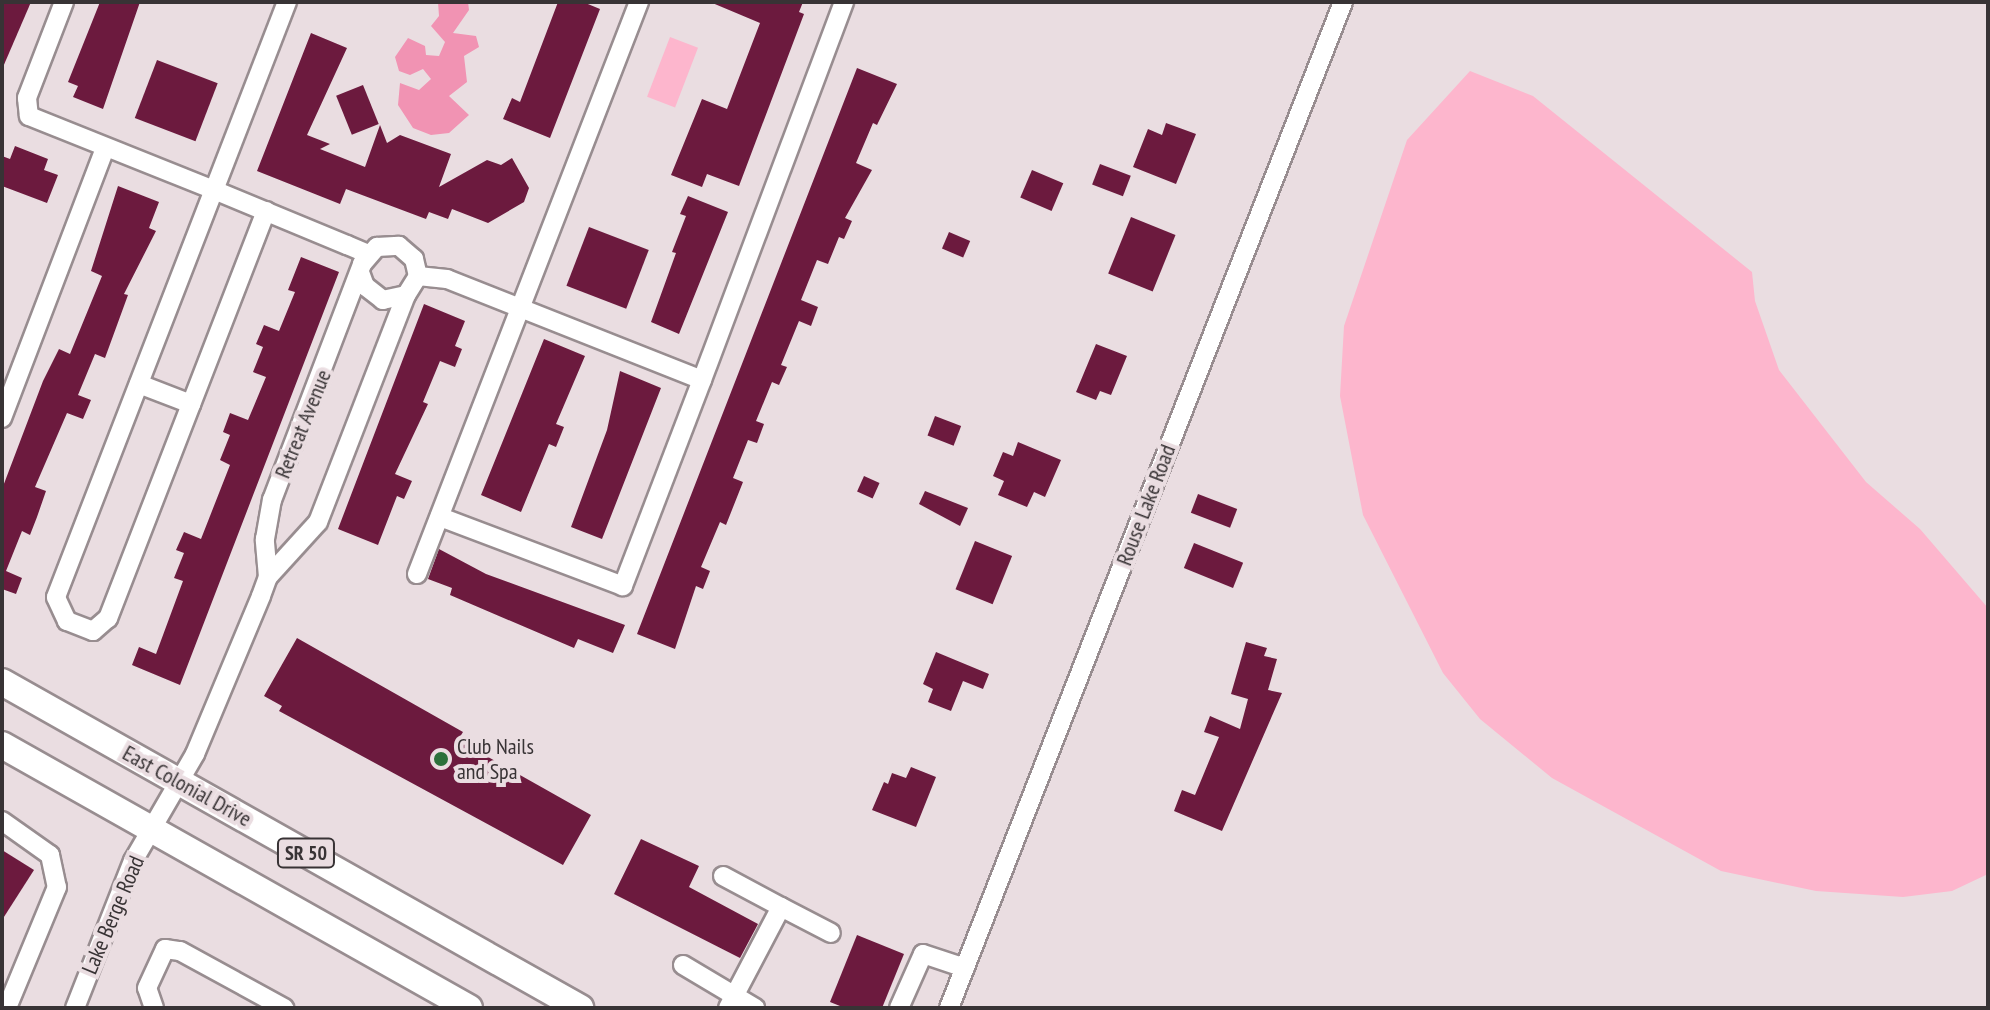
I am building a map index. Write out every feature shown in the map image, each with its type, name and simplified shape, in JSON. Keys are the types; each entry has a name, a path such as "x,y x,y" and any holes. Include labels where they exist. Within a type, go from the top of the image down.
{"highway":[{"name":"East Colonial Drive","path":"2,682 580,1008"},
{"name":"SR 50","path":"2,745 469,1008"}],"street":[{"path":"64,2 27,98 29,116 368,254"},
{"path":"266,211 108,618 93,631 67,621 56,597 287,2"},
{"path":"417,574 639,2"},
{"path":"440,517 623,586 844,2"},
{"name":"Rouse Lake Road","path":"949,1008 1343,2"},
{"path":"2,418 105,148"},
{"path":"388,244 399,246 414,259 418,276 406,295 383,300 365,286 361,275 368,254 388,244"},
{"name":"Retreat Avenue","path":"268,577 265,539 272,500 361,275"},
{"path":"418,276 447,279 520,311 702,380"},
{"name":"Retreat Avenue","path":"181,783 217,706 268,577 318,522 406,295"},
{"path":"139,384 191,404"},
{"name":"Lake Berge Road","path":"75,1008 133,861 181,783"},
{"path":"2,821 50,855 57,887 7,1008"},
{"path":"723,876 831,933"},
{"path":"731,1002 781,907"},
{"path":"154,1008 147,988 165,949 180,951 282,1007"},
{"path":"899,1008 923,954 965,968"},
{"path":"683,965 731,1002 755,1008"}],"shaded area":[{"path":"438,2 468,2 469,10 453,33 476,36 479,47 464,56 467,82 449,96 469,115 449,133 431,135 413,128 398,105 400,83 419,90 431,79 423,69 410,75 399,71 395,57 408,38 425,46 426,55 439,56 445,42 431,26 439,16"},
{"path":"670,37 698,48 675,108 647,97"},
{"path":"1470,71 1533,96 1752,272 1755,301 1779,370 1866,482 1920,529 1988,608 1988,874 1952,891 1903,897 1816,891 1721,871 1552,778 1480,719 1443,673 1363,515 1340,396 1344,326 1407,140"}],"building":[{"path":"2,2 31,2 3,67 2,67"},
{"path":"100,2 140,2 103,109 73,97 78,86 68,82"},
{"path":"558,2 583,2 600,9 550,138 503,119 512,98 520,102"},
{"path":"710,2 803,2 799,12 804,14 739,186 707,174 702,187 671,175 702,99 727,109 760,23"},
{"path":"311,33 347,48 307,135 330,144 320,149 365,167 380,125 387,143 400,135 451,154 439,187 487,160 501,165 512,158 529,188 524,202 488,223 452,209 448,219 429,212 426,219 346,189 340,204 257,171"},
{"path":"157,60 218,83 195,141 135,118"},
{"path":"857,68 897,84 877,125 873,123 856,163 872,170 845,218 852,221 844,239 839,237 828,264 817,260 801,300 818,307 811,326 799,321 781,365 787,367 779,385 772,382 756,421 764,424 757,443 748,440 733,478 743,482 726,525 720,522 701,567 710,571 703,589 696,586 675,649 637,634"},
{"path":"363,85 379,124 352,135 336,96"},
{"path":"1166,123 1196,134 1176,184 1133,167 1148,129 1162,135"},
{"path":"15,146 48,159 44,170 58,175 47,203 2,186 2,156 10,159"},
{"path":"1100,164 1131,176 1123,196 1092,185"},
{"path":"1032,170 1063,183 1052,211 1020,198"},
{"path":"118,186 159,202 149,228 156,231 124,294 128,295 105,358 95,354 78,395 91,400 83,419 67,413 35,487 46,491 30,535 22,531 6,571 22,578 16,594 2,589 2,489 43,381 59,349 70,354 102,276 91,271"},
{"path":"688,196 728,212 679,334 651,322 676,253 672,252 686,216 680,214"},
{"path":"1131,217 1176,235 1153,292 1108,274"},
{"path":"589,227 649,250 626,309 566,286"},
{"path":"949,232 970,241 963,258 942,249"},
{"path":"301,257 339,272 180,685 132,665 139,647 156,654 183,581 174,578 184,553 176,550 184,532 201,539 230,465 220,460 230,435 223,432 230,413 248,420 266,377 253,372 263,347 256,344 264,325 279,331 295,292 288,290"},
{"path":"424,304 465,321 455,346 462,349 455,367 440,361 423,402 428,404 395,474 412,481 404,499 397,496 378,545 338,529"},
{"path":"544,339 585,356 556,424 564,427 556,447 549,444 521,512 481,495"},
{"path":"1096,344 1127,356 1111,395 1100,391 1096,400 1076,392"},
{"path":"620,371 661,388 602,539 571,527 607,430"},
{"path":"935,416 961,426 954,446 927,436"},
{"path":"1018,442 1061,460 1045,497 1034,492 1027,507 998,495 1004,481 993,476 1003,452 1013,456"},
{"path":"864,476 880,483 873,498 857,492"},
{"path":"925,491 968,508 960,526 919,504"},
{"path":"1198,494 1237,509 1230,528 1191,513"},
{"path":"975,541 1012,556 993,604 956,589"},
{"path":"1194,543 1243,563 1233,588 1184,568"},
{"path":"439,549 486,574 625,625 613,653 578,639 574,648 450,595 452,588 428,579"},
{"path":"297,638 463,732 458,740 591,815 563,865 279,711 282,706 264,696"},
{"path":"1246,642 1267,648 1264,656 1277,659 1268,690 1282,693 1222,831 1174,811 1182,790 1195,795 1219,737 1204,732 1210,716 1240,729 1248,699 1231,694"},
{"path":"936,652 989,674 983,689 963,681 951,711 928,702 933,689 923,684"},
{"path":"911,767 936,777 916,827 872,810 884,782 888,784 892,773 906,778"},
{"path":"641,839 699,866 689,887 758,924 740,958 614,894"},
{"path":"2,850 34,870 2,920"},
{"path":"857,935 904,954 882,1008 845,1008 830,1002"}],"place":[{"name":"Club Nails and Spa","path":"441,759"}]}
